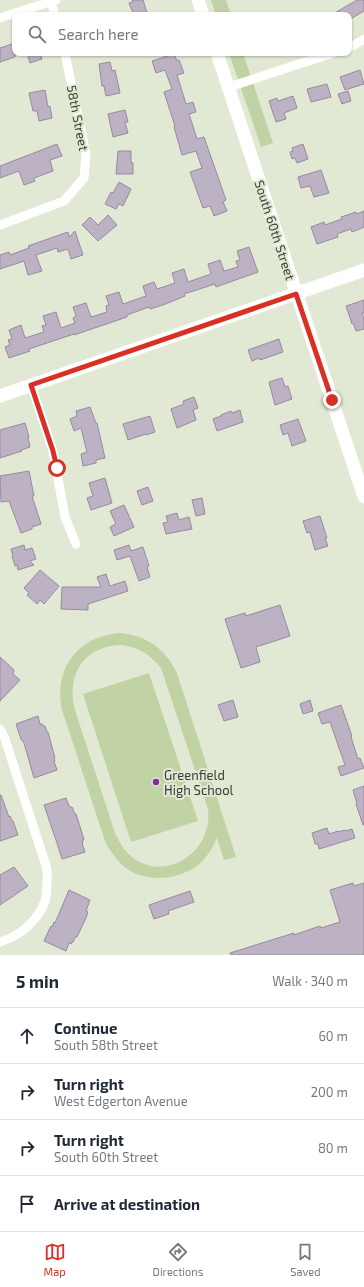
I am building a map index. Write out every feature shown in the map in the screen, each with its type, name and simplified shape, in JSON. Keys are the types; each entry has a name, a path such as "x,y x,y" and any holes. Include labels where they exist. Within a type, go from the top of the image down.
{"street":[{"path":"198,0 203,12"},
{"path":"19,12 53,1 54,12"},
{"path":"0,18 12,14"},
{"path":"352,46 364,39"},
{"name":"58th Street","path":"0,225 64,201 84,178 86,154 66,56"},
{"name":"South 60th Street","path":"218,56 364,498"},
{"path":"229,88 324,56"},
{"path":"0,396 364,270"},
{"path":"31,385 53,451 65,517 76,544"},
{"path":"0,729 5,739 47,869 47,886 44,902 36,918 24,931 0,942"}],"green space":[{"path":"211,0 226,0 230,12 215,12"},
{"path":"230,56 244,56 273,143 261,147"},
{"path":"120,633 147,640 161,650 172,664 177,673 236,857 224,860 217,838 211,850 203,860 189,871 171,877 152,878 134,873 126,868 106,844 62,710 60,695 61,681 65,668 72,657 81,648 105,635","holes":["123,645 136,648 147,654 161,668 208,809 207,826 202,841 192,853 180,862 166,866 151,866 137,860 121,845 115,833 74,707 73,684 76,674 86,658 94,652 104,648"]},
{"path":"149,673 198,821 131,842 83,694"}],"building":[{"path":"132,0 143,0 147,12 133,12 129,3 133,2"},
{"path":"357,0 364,0 364,11 352,18 352,12 336,12"},
{"path":"12,44 12,56 15,57 0,62 0,48"},
{"path":"28,56 41,56 42,59 30,63"},
{"path":"168,56 175,56 177,61 179,60 184,73 177,75 186,104 193,102 196,112 189,114 197,139 204,137 226,200 223,202 227,211 214,216 210,206 203,208 190,172 202,168 196,151 182,155 174,127 175,126 164,92 172,89 165,70 156,73 152,61"},
{"path":"110,62 112,71 115,70 120,93 106,96 104,86 102,86 99,64"},
{"path":"360,70 364,84 345,90 340,77"},
{"path":"327,84 331,97 311,102 307,89"},
{"path":"45,90 48,107 50,106 52,118 39,121 37,111 33,111 29,93"},
{"path":"348,91 351,101 342,104 338,94"},
{"path":"293,96 297,108 284,113 286,119 276,122 269,101 277,98 278,101"},
{"path":"125,110 128,122 125,122 128,133 113,137 108,114"},
{"path":"57,144 62,156 50,160 53,171 34,178 35,181 24,185 19,171 0,178 0,166"},
{"path":"303,144 308,159 297,163 295,158 292,159 290,152 293,151 292,148"},
{"path":"118,151 131,151 133,174 116,174"},
{"path":"321,170 329,193 314,197 310,186 301,188 298,177"},
{"path":"119,182 131,189 123,206 119,204 116,209 105,204 111,192 113,193"},
{"path":"364,211 364,227 352,232 351,229 337,234 338,237 317,244 311,227 324,222 325,225 342,219 341,217"},
{"path":"108,215 117,225 98,241 82,225 90,217 98,225"},
{"path":"75,231 83,255 71,259 68,249 58,252 57,248 36,255 42,271 28,275 24,261 0,269 0,255 9,252 10,255 29,248 28,246 68,232 69,237"},
{"path":"249,247 258,272 216,287 215,284 184,294 185,296 163,305 150,309 149,307 127,315 127,317 29,349 30,351 9,358 5,347 10,345 8,340 12,339 9,330 21,325 25,338 44,332 42,326 46,325 43,316 56,312 61,328 75,323 73,318 76,316 73,307 86,303 91,317 107,312 106,306 109,305 106,296 119,292 123,304 146,296 143,286 154,282 157,289 175,283 172,273 184,269 188,282 211,274 208,264 220,260 224,271 238,267 236,261 240,260 237,251"},
{"path":"364,300 364,313 362,313 364,319 364,329 356,331 346,306"},
{"path":"279,339 283,352 260,360 259,358 252,361 248,350"},
{"path":"282,378 285,387 288,386 292,399 275,405 269,382"},
{"path":"194,397 198,408 193,410 196,420 177,428 171,409 184,404 183,401"},
{"path":"90,407 97,423 105,458 96,460 96,463 83,466 81,454 87,452 81,428 74,431 70,419 77,416 76,411"},
{"path":"240,410 243,422 217,431 213,419 231,411 232,413"},
{"path":"150,416 155,432 128,440 123,424"},
{"path":"298,419 306,441 292,446 288,433 283,435 280,425"},
{"path":"25,423 30,447 0,458 0,430"},
{"path":"29,471 34,496 32,496 41,524 21,533 9,501 1,502 0,476"},
{"path":"105,478 112,503 91,510 87,498 93,496 89,483"},
{"path":"148,487 153,501 142,505 137,491"},
{"path":"202,498 205,514 196,516 192,500"},
{"path":"124,505 134,527 114,536 110,527 116,524 110,511"},
{"path":"177,513 179,520 189,517 192,529 166,534 163,523 168,522 166,516"},
{"path":"320,516 328,546 315,550 310,532 307,533 303,521"},
{"path":"24,545 25,550 32,548 36,559 30,561 34,565 18,570 17,565 15,566 11,549"},
{"path":"129,545 131,551 143,547 149,566 147,567 150,577 139,581 130,556 117,560 114,550"},
{"path":"40,570 59,586 44,604 40,600 37,604 27,595 29,593 24,588"},
{"path":"106,574 110,586 125,581 128,591 88,604 88,610 61,609 62,587 101,587 97,577"},
{"path":"280,605 290,636 256,647 260,662 241,668 225,619 245,613 246,616"},
{"path":"0,657 14,670 13,674 20,680 0,701"},
{"path":"233,700 238,717 224,721 218,705"},
{"path":"310,700 313,711 303,714 300,704"},
{"path":"341,705 358,759 360,758 364,768 341,776 338,767 345,765 330,722 322,724 318,713"},
{"path":"38,716 40,724 45,726 48,732 57,770 34,778 24,743 21,739 16,724"},
{"path":"364,786 364,825 363,825 353,790"},
{"path":"0,795 18,835 0,841"},
{"path":"66,798 69,806 71,808 72,807 76,814 84,840 82,840 82,843 85,852 62,859 44,805"},
{"path":"327,828 329,834 352,829 355,838 319,849 318,844 315,844 312,833"},
{"path":"14,867 28,886 0,905 0,875"},
{"path":"353,883 354,886 364,883 364,955 231,955 230,953 294,933 294,935 320,926 321,928 340,922 330,890"},
{"path":"69,890 90,900 86,911 88,912 86,918 77,937 76,936 71,944 69,943 66,951 44,941 51,926 52,927 54,922 55,923"},
{"path":"190,891 194,902 168,911 169,914 154,919 149,905"}],"place":[{"name":"Greenfield High School","path":"156,782"}],"route":[{"path":"57,468 53,451 31,385 296,294 332,400"}]}
